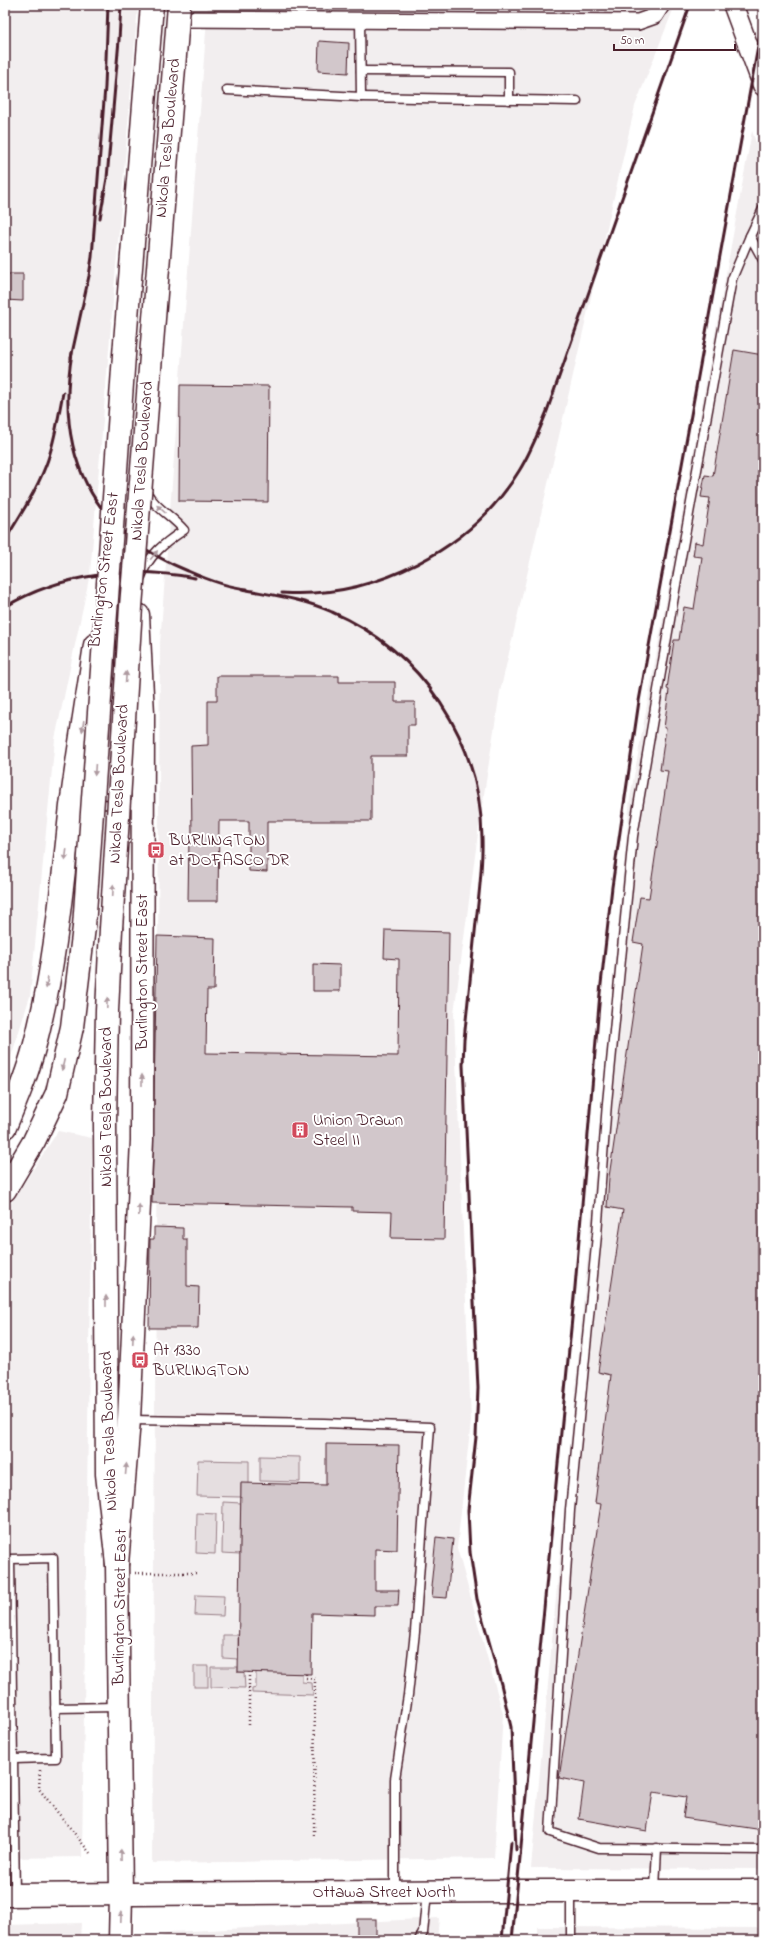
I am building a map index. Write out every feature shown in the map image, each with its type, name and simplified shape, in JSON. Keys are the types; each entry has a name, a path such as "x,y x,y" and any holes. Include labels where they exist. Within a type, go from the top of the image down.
{"main road":[{"name":"Nikola Tesla Boulevard","path":"5,1190 34,1141 57,1093 72,1027 84,927 124,355 152,5"},
{"name":"Burlington Street East","path":"5,1127 20,1093 34,1048 45,998 58,916 80,803 106,568 158,48 159,5"},
{"name":"Nikola Tesla Boulevard","path":"117,1569 107,1459 105,1123 107,1011 131,607 178,10"},
{"name":"Burlington Street East","path":"120,1940 122,1894 117,1569 129,1420 142,1140 143,714 136,563 178,10"},
{"name":"Ottawa Street North","path":"10,1895 427,1891 763,1891"}],"street":[{"path":"178,10 360,20 638,22 655,16 662,5"},
{"path":"733,5 763,86"}],"lane":[{"path":"360,20 361,97"},
{"path":"361,71 509,72 509,100"},
{"path":"227,90 361,97 576,101"},
{"path":"763,209 732,279 677,579 633,836 607,1103 597,1235 570,1510 550,1832 599,1848 763,1850"},
{"path":"750,236 763,260"},
{"path":"137,590 143,570 155,553 184,530 175,520 161,511 149,497 142,485"},
{"path":"80,803 143,805"},
{"path":"129,1420 324,1423 430,1427 414,1639 408,1695 395,1780 395,1892"},
{"path":"9,1759 56,1758 53,1558 7,1559 10,1895"},
{"path":"55,1708 119,1707"},
{"path":"655,1891 657,1848"},
{"path":"419,1940 423,1933 427,1891"},
{"path":"571,1891 571,1940"}],"path":[{"path":"117,1569 196,1573"},
{"path":"249,1672 249,1726"},
{"path":"306,1674 306,1678 315,1678 314,1837"},
{"path":"40,1758 39,1789 90,1853"}],"shaded area":[{"path":"5,5 138,5 90,574 55,739 30,996 5,1076"},
{"path":"208,5 675,5 635,106 500,692 479,826 454,1013 471,1421 457,1548 503,1714 494,1858 152,1863 160,643"},
{"path":"752,131 763,163 763,1869 531,1868 630,798"},
{"path":"58,1131 92,1138 82,1857 5,1858 5,1213"},
{"path":"260,1456 300,1457 300,1482 260,1481"},
{"path":"198,1460 249,1461 249,1484 241,1484 241,1497 197,1496"},
{"path":"223,1502 241,1503 240,1554 222,1553"},
{"path":"197,1513 216,1514 215,1554 196,1553"},
{"path":"196,1595 224,1596 223,1616 195,1615"},
{"path":"223,1635 238,1635 238,1659 223,1658"},
{"path":"194,1666 208,1666 208,1687 194,1687"},
{"path":"211,1667 238,1667 238,1672 244,1672 245,1688 211,1687"},
{"path":"256,1672 302,1673 302,1682 312,1683 313,1695 252,1693 252,1689 256,1688"},
{"path":"439,1918 437,1940 155,1940 171,1932"},
{"path":"81,1923 80,1940 5,1940 5,1925"},
{"path":"537,1927 763,1928 763,1940 537,1940"}],"building":[{"path":"319,41 349,43 348,73 318,71"},
{"path":"5,274 23,274 23,301 5,300"},
{"path":"734,350 763,355 763,1830 683,1818 686,1797 653,1792 647,1831 579,1819 584,1783 559,1778 601,1504 595,1503 611,1375 598,1372 623,1210 607,1207 609,1177 643,944 633,942 640,897 649,898 668,771 660,770 666,728 664,728 669,690 667,689 674,640 679,640 684,607 694,609 702,557 693,556 695,542 703,544 710,498 701,497 705,475 713,476"},
{"path":"180,385 269,386 268,502 179,501"},
{"path":"217,676 339,676 339,682 395,682 395,702 415,702 415,725 408,725 408,756 371,756 371,821 267,821 267,872 249,871 249,821 219,821 218,901 188,901 189,838 192,838 191,746 208,745 208,701 217,701"},
{"name":"Union Drawn Steel II","path":"385,930 449,932 444,1239 391,1238 392,1212 352,1211 352,1207 152,1203 157,936 215,938 214,990 207,990 206,1053 398,1056 399,959 384,958"},
{"path":"313,964 340,965 340,991 313,991"},
{"path":"154,1227 183,1228 183,1239 187,1239 187,1286 199,1287 198,1328 149,1328 150,1239 154,1239"},
{"path":"326,1444 399,1445 397,1550 375,1549 375,1590 399,1590 398,1606 374,1606 374,1615 312,1613 311,1674 238,1672 241,1483 326,1485"},
{"path":"436,1537 453,1539 447,1598 432,1597 433,1588 431,1587"},
{"path":"357,1919 376,1919 376,1940 357,1940"}],"railway":[{"path":"71,358 92,257 105,87 108,5"},
{"path":"100,218 107,178 121,5"},
{"path":"282,593 317,593 351,588 385,578 417,564 447,546 475,524 499,499 519,471 531,449 547,411 690,5"},
{"path":"512,1940 575,1287 600,993 612,887 639,701 763,19"},
{"path":"72,353 68,390 69,424 76,456 87,485 104,512 127,535 154,555 209,580 224,585 247,589"},
{"path":"5,540 33,494 46,465 54,438 63,393"},
{"path":"5,607 49,586 97,575 146,573 171,574 195,578"},
{"path":"242,589 288,598 332,612 364,629 393,650 419,675 440,703 458,734 471,767 479,802 482,838 481,870 464,1040 463,1065 478,1388 476,1437 468,1510 470,1552 477,1599 501,1684 511,1727 516,1850"},
{"path":"502,1940 511,1842"}],"place":[{"name":"BURLINGTON at DOFASCO DR","path":"156,850"},
{"name":"Union Drawn Steel II","path":"300,1130"},
{"name":"At 1330 BURLINGTON","path":"140,1360"}]}
